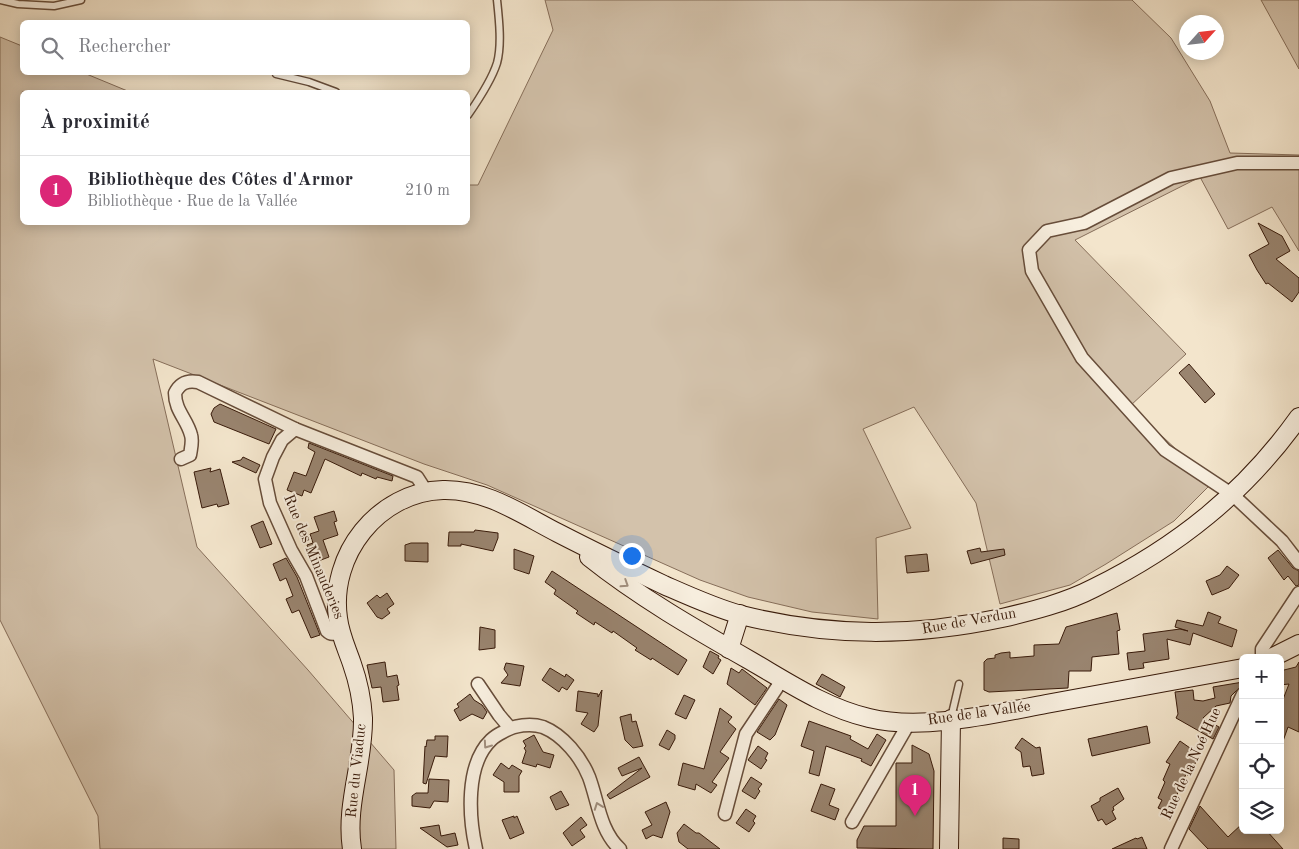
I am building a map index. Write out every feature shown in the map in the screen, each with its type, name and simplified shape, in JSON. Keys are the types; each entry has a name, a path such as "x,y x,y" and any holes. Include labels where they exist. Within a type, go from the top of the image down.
{"main road":[{"name":"Rue de Verdun","path":"559,534 666,586 740,614 801,626 867,633 913,632 964,626 1025,612 1092,590 1179,538 1233,495 1260,466 1299,418"},
{"name":"Rue du Viaduc","path":"352,849 352,805 363,731 363,718 356,678 340,632 336,603 340,574 346,556 357,538 366,526 384,510 406,498 426,491 457,490 488,497 559,534"},
{"name":"Rue de la Vallée","path":"559,534 616,578 707,637 834,708 870,719 909,723 951,719 1015,710 1239,669"},
{"path":"729,649 740,614"},
{"path":"1279,654 1299,644"},
{"path":"949,849 951,719"}],"street":[{"path":"1299,162 1237,163 1170,178 1084,223 1047,231 1029,250 1032,271 1082,358 1164,450 1233,495 1282,542 1299,563"},
{"path":"181,459 190,455 191,435 177,409 175,393 178,387 184,383 190,381 198,382 295,429 417,477 426,491"},
{"name":"Rue des Minauderies","path":"295,429 282,440 265,479 270,503 291,550 306,576 327,631 330,634 340,632"},
{"path":"1262,654 1262,648 1299,593"},
{"path":"725,814 746,734 782,680"},
{"path":"478,684 498,715 510,728"},
{"name":"Rue de la Noé Hue","path":"1170,849 1241,699"},
{"path":"852,822 909,723"},
{"path":"476,849 471,826 470,806 471,790 477,764 485,747 492,739 510,728 532,725 544,728 568,744 578,758 588,776 612,842 620,849"}],"lane":[{"path":"0,0 18,4 54,6 81,0"},
{"path":"470,112 478,101 497,63 500,24 497,0"},
{"path":"280,75 309,82 331,90"},
{"path":"951,719 958,684"}],"shaded area":[{"path":"545,0 1132,0 1171,38 1179,51 1179,60 1185,60 1210,101 1230,153 1299,155 1299,251 1272,207 1228,229 1200,177 1075,240 1186,354 1130,406 1179,452 1216,479 1174,521 1070,585 1000,604 976,503 914,407 863,429 911,528 876,538 878,619 812,612 748,597 700,580 487,485 424,464 153,359 197,547 308,670 394,770 396,849 100,849 98,816 0,620 0,37 20,45 20,75 89,75 125,90 20,90 20,225 470,225 470,185 478,185 553,30"},
{"path":"1261,0 1299,0 1299,69"}],"building":[{"path":"1258,223 1282,236 1290,251 1276,259 1299,278 1299,292 1292,302 1268,283 1266,284 1249,255 1269,244"},
{"path":"1189,364 1215,394 1205,403 1179,373"},
{"path":"220,404 276,429 269,444 214,422 211,414 214,408"},
{"path":"309,443 393,476 392,481 377,477 376,479 362,473 361,476 325,459 311,493 304,490 302,496 287,490 294,472 306,476 315,452 308,448"},
{"path":"243,457 260,465 256,473 232,462 241,460"},
{"path":"211,468 210,472 220,469 229,504 218,507 217,504 202,508 194,472"},
{"path":"334,511 337,521 334,522 338,535 323,540 329,557 313,563 307,545 313,543 310,534 319,531 314,517"},
{"path":"263,521 272,544 260,548 251,526"},
{"path":"475,530 498,533 493,551 461,544 461,546 448,546 449,532 474,532"},
{"path":"428,543 428,562 405,561 405,545"},
{"path":"980,548 981,552 1004,549 1005,555 971,564 967,551"},
{"path":"514,549 534,556 529,574 514,569"},
{"path":"1278,550 1293,568 1299,571 1299,585 1296,586 1288,576 1284,580 1268,558"},
{"path":"927,554 929,571 907,573 905,556"},
{"path":"286,558 297,577 320,635 311,638 299,610 292,613 286,599 293,596 286,578 280,581 273,564"},
{"path":"1227,566 1239,575 1229,588 1212,595 1206,581 1220,575"},
{"path":"552,571 687,660 678,675 652,658 651,660 635,650 637,648 613,631 612,633 595,622 594,625 576,613 578,611 554,594 556,590 545,582"},
{"path":"387,593 394,604 387,609 390,613 382,619 377,617 367,603 377,595 380,598"},
{"path":"1208,612 1221,617 1218,623 1237,630 1232,647 1193,633 1190,645 1167,639 1169,659 1143,663 1144,668 1129,670 1127,653 1145,651 1143,634 1180,629 1188,631 1175,627 1177,620 1203,626"},
{"path":"1117,613 1120,630 1117,631 1119,654 1092,657 1091,671 1069,671 1068,688 989,692 984,690 984,662 987,659 995,658 995,655 1001,653 1010,652 1010,658 1034,656 1034,645 1059,644 1066,627"},
{"path":"480,627 495,630 495,648 479,650"},
{"path":"710,651 719,656 718,658 721,660 713,674 703,667"},
{"path":"385,662 387,677 397,675 399,700 383,702 381,687 372,688 367,665"},
{"path":"1299,662 1299,732 1288,727 1284,738 1284,697 1289,684 1284,685 1284,670 1296,667"},
{"path":"506,663 524,666 520,686 501,683 508,675 504,669"},
{"path":"550,668 565,677 566,674 574,680 567,690 562,687 559,692 542,680"},
{"path":"731,668 739,673 742,669 767,688 755,705 727,684"},
{"path":"822,674 845,687 840,697 816,684"},
{"path":"1239,683 1239,688 1231,696 1230,703 1216,706 1203,718 1219,727 1213,739 1176,718 1178,714 1175,692 1193,690 1194,700 1203,701 1215,698 1213,687"},
{"path":"602,690 598,726 594,732 581,724 588,713 576,711 578,691 598,694 598,697"},
{"path":"470,694 487,712 483,719 472,714 460,721 454,710 459,707 457,704"},
{"path":"684,695 695,700 686,719 675,714"},
{"path":"779,699 787,705 775,735 770,740 757,732"},
{"path":"720,708 732,717 728,722 736,729 720,752 729,758 712,782 717,785 711,793 696,784 695,790 678,785 683,763 704,769"},
{"path":"631,714 632,722 636,721 643,746 633,748 625,740 620,717"},
{"path":"809,721 851,736 850,739 868,749 877,734 886,740 871,766 861,761 862,759 826,746 819,776 809,773 814,751 801,746"},
{"path":"1147,726 1150,743 1092,756 1088,739"},
{"path":"667,730 675,735 669,750 659,745"},
{"path":"534,735 543,752 554,755 550,768 537,764 536,767 522,763 526,751 523,741"},
{"path":"435,736 448,736 447,757 435,756 426,784 423,783 425,746 427,740 435,740"},
{"path":"1022,738 1036,748 1040,747 1044,774 1032,776 1030,766 1023,767 1021,752 1015,748"},
{"path":"1180,741 1200,755 1188,776 1186,774 1176,797 1179,798 1172,814 1158,808 1162,800 1158,798 1170,764 1166,762"},
{"path":"912,745 929,754 934,771 933,849 857,848 857,840 864,826 896,826 896,763 912,763"},
{"path":"758,746 768,753 765,759 767,760 761,769 748,760"},
{"path":"639,757 650,777 610,799 607,795 642,768 622,776 618,768"},
{"path":"501,763 509,769 512,765 522,771 519,776 519,792 504,792 504,782 493,775"},
{"path":"751,777 762,784 758,789 760,791 755,799 742,791"},
{"path":"429,779 449,780 448,802 434,801 430,808 412,806 412,796 416,793 428,793"},
{"path":"821,784 835,789 829,805 839,809 835,820 811,811"},
{"path":"1118,788 1124,799 1113,807 1114,810 1112,811 1116,819 1106,825 1102,819 1098,821 1091,806 1100,801 1100,798"},
{"path":"561,791 569,805 556,810 550,797"},
{"path":"666,802 670,812 662,838 653,835 646,839 642,830 652,825 645,812"},
{"path":"1200,806 1228,837 1239,827 1239,834 1270,834 1283,849 1208,849 1189,829"},
{"path":"746,809 756,816 753,821 755,823 749,832 736,823"},
{"path":"514,816 514,818 517,816 524,833 510,839 502,820"},
{"path":"581,817 587,825 580,830 585,837 572,846 563,833"},
{"path":"684,824 720,849 688,849 679,842 677,833"},
{"path":"439,825 441,836 455,833 458,845 447,847 420,828"},
{"path":"1142,837 1147,849 1112,849 1136,838"},
{"path":"1003,838 1019,839 1019,849 1003,849"}],"place":[{"name":"Bibliothèque des Côtes d'Armor","path":"915,816"}]}
